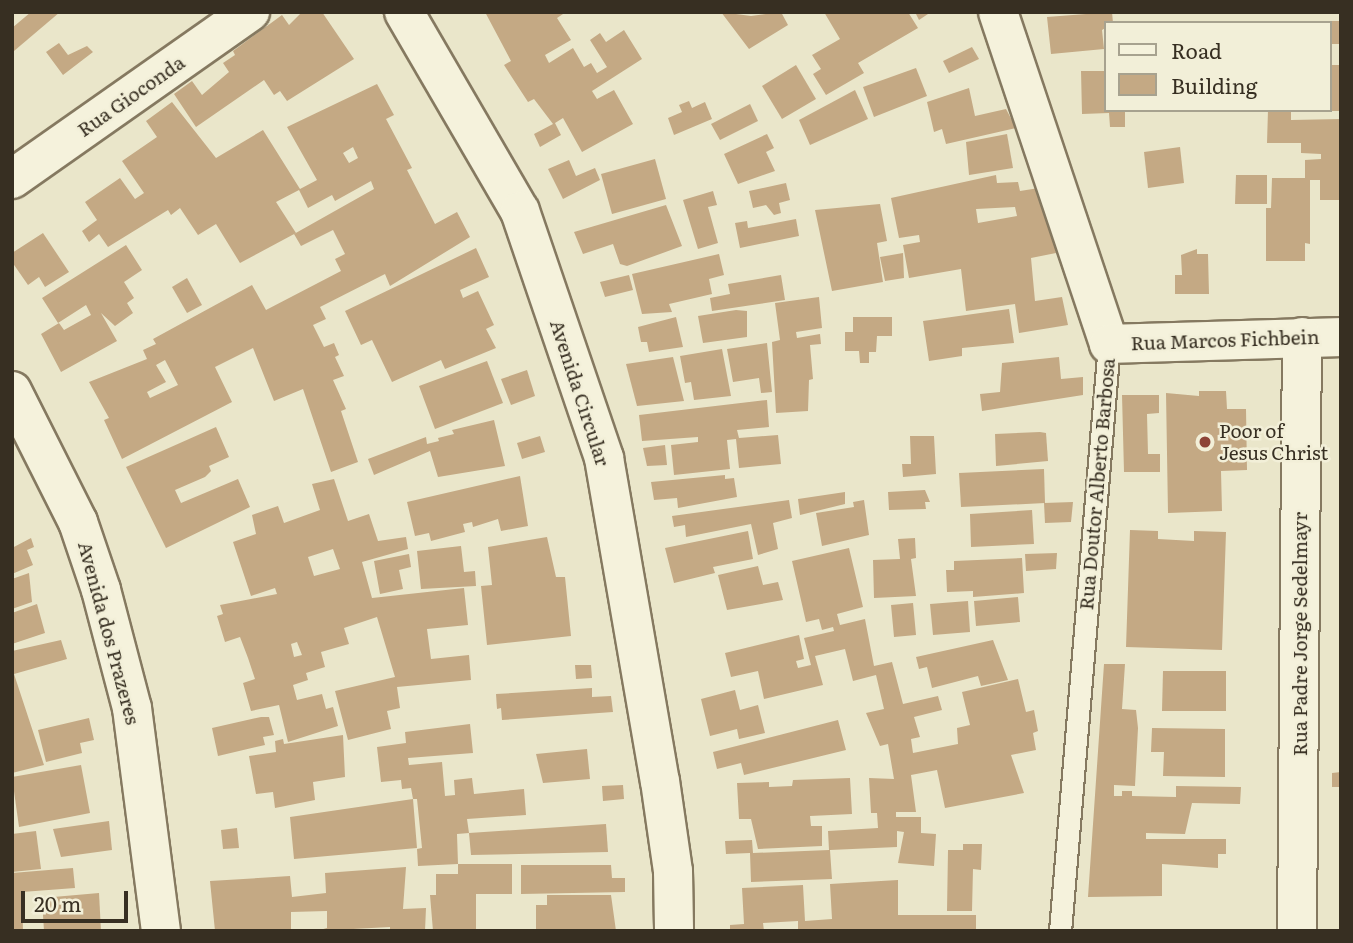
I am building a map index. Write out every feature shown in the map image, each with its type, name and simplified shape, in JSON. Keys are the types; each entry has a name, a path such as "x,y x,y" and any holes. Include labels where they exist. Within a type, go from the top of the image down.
{"street":[{"name":"Rua Gioconda","path":"12,179 250,12"},
{"name":"Avenida Circular","path":"404,12 520,211 604,458 662,794 673,871 674,931"},
{"name":"Rua Doutor Alberto Barbosa","path":"998,12 1109,344"},
{"name":"Rua Padre Jorge Sedelmayr","path":"1297,931 1302,337"},
{"name":"Rua Marcos Fichbein","path":"1109,344 1341,337"},
{"name":"Avenida dos Prazeres","path":"12,391 78,522 101,590 136,734 161,931"}],"lane":[{"name":"Rua Doutor Alberto Barbosa","path":"1060,931 1109,344"}],"building":[{"path":"31,12 60,12 14,51 12,28"},
{"path":"302,12 322,12 354,59 287,101 280,91 274,95 264,80 196,127 174,94 192,81 202,95 229,72 223,63 235,55 233,51 282,15 289,25"},
{"path":"485,12 566,12 557,18 571,40 545,55 549,63 573,48 584,67 591,63 597,73 607,67 590,40 600,33 606,42 624,30 642,59 592,91 597,99 614,90 633,124 582,152 563,118 555,123 561,135 540,147 534,134 553,124 534,99 528,102 504,65 511,61"},
{"path":"721,12 751,16 781,12 788,25 749,49"},
{"path":"824,12 908,12 918,28 858,63 864,73 826,95 813,74 821,69 812,55 840,39"},
{"path":"915,12 931,12 919,20"},
{"path":"1112,12 1113,21 1104,21 1104,49 1051,54 1047,17"},
{"path":"1332,21 1341,21 1341,44 1332,44"},
{"path":"59,43 68,55 87,46 93,52 63,75 46,52"},
{"path":"972,47 979,59 949,73 943,61"},
{"path":"796,65 816,99 782,119 762,86"},
{"path":"1332,65 1341,65 1341,111 1332,111"},
{"path":"916,68 927,96 874,117 863,87"},
{"path":"1081,71 1104,71 1104,112 1125,112 1125,127 1110,127 1109,113 1082,114"},
{"path":"377,84 394,115 386,119 412,168 407,170 435,224 457,212 470,237 390,286 385,274 320,307 326,319 313,325 324,347 334,343 339,355 335,357 344,376 333,380 346,409 341,411 358,462 331,472 303,389 274,401 253,348 215,367 232,402 122,459 104,420 109,418 89,382 147,359 143,350 156,344 153,339 252,285 266,310 341,271 335,259 345,254 333,230 301,246 294,234 240,263 216,224 198,235 180,208 171,215 168,210 108,247 99,234 89,242 82,231 97,220 85,202 120,178 135,199 144,193 122,161 157,137 146,121 172,102 216,158 263,130 300,189 317,180 287,127","holes":["353,147 358,158 349,163 343,153","371,181 374,189 296,233 276,202 299,190 308,208 332,195 335,201","165,360 178,385 150,398 147,392 166,382 156,365"]},
{"path":"969,88 975,116 1006,109 1016,128 946,144 942,129 934,132 927,102"},
{"path":"855,90 868,119 810,145 799,120"},
{"path":"689,101 692,108 705,102 712,119 674,135 668,118 682,112 679,105"},
{"path":"750,104 758,121 720,140 711,124"},
{"path":"1268,112 1291,112 1291,120 1341,119 1341,200 1320,200 1320,180 1310,180 1310,244 1305,243 1305,261 1266,261 1266,208 1271,208 1272,178 1305,178 1305,160 1321,159 1321,154 1301,153 1301,143 1267,143"},
{"path":"767,134 774,148 766,152 775,171 738,184 724,154"},
{"path":"1007,134 1013,168 969,175 966,142"},
{"path":"1180,147 1184,183 1148,188 1144,152"},
{"path":"655,159 666,199 612,214 601,174"},
{"path":"569,160 576,176 595,168 600,180 563,199 548,169"},
{"path":"996,175 997,183 1018,182 1020,191 1039,188 1043,211 1049,210 1056,253 1031,258 1035,301 1062,297 1068,325 1019,333 1015,304 966,311 961,269 909,278 903,245 920,242 919,235 899,238 891,198","holes":["1015,207 1017,216 978,223 976,209"]},
{"path":"1236,175 1267,175 1267,204 1235,204"},
{"path":"786,183 790,200 779,203 781,213 774,215 766,205 753,208 749,191"},
{"path":"713,191 717,205 708,207 718,243 698,249 683,200"},
{"path":"880,204 887,241 877,243 883,282 832,291 815,210"},
{"path":"666,205 682,246 627,266 620,264 613,244 583,254 574,232"},
{"path":"796,219 799,236 740,248 735,223 747,221 748,228"},
{"path":"43,233 69,272 45,287 39,277 28,285 12,262 12,253"},
{"path":"126,245 142,270 124,282 134,298 127,303 133,313 115,326 101,313 117,341 61,372 41,334 59,323 64,330 91,315 86,305 58,323 42,298"},
{"path":"476,248 489,277 460,290 463,298 478,291 494,325 486,329 496,348 445,369 441,360 392,382 372,340 361,345 345,311"},
{"path":"1197,249 1197,254 1208,254 1209,294 1175,294 1175,275 1182,275 1181,255"},
{"path":"903,253 904,278 885,281 880,257"},
{"path":"719,254 724,275 709,279 712,294 669,304 672,312 642,314 632,274"},
{"path":"629,275 633,290 605,297 600,282"},
{"path":"781,275 785,300 712,311 710,298 730,294 728,284"},
{"path":"187,278 202,305 187,313 172,287"},
{"path":"819,297 822,328 796,332 797,338 820,334 821,344 810,345 813,379 809,380 808,411 776,413 772,342 780,340 775,303"},
{"path":"1009,309 1014,343 962,348 962,356 929,361 923,321"},
{"path":"736,310 747,311 747,337 703,343 698,316"},
{"path":"676,317 683,347 649,352 647,342 641,342 638,327"},
{"path":"853,317 892,317 892,336 877,336 876,352 869,352 869,363 860,363 859,351 845,351 845,332 853,332"},
{"path":"767,343 772,392 761,393 759,378 733,382 727,349"},
{"path":"722,349 731,396 694,400 691,382 685,383 680,356"},
{"path":"673,357 684,401 637,406 626,364"},
{"path":"1059,357 1061,379 1083,377 1083,395 982,411 980,394 1000,392 1002,363"},
{"path":"487,361 503,403 435,429 419,386"},
{"path":"527,370 535,396 511,405 501,379"},
{"path":"1199,391 1226,391 1227,409 1246,409 1247,470 1221,471 1222,511 1168,513 1166,393 1199,396"},
{"path":"1122,395 1159,395 1159,413 1147,414 1148,454 1160,454 1160,472 1124,472"},
{"path":"767,400 769,427 737,430 739,438 778,435 781,464 739,468 736,439 727,440 730,469 674,475 671,445 698,442 698,437 642,441 639,415"},
{"path":"494,420 505,466 438,477 430,451 374,475 368,459 426,437 427,444 454,434 452,430"},
{"path":"216,427 229,457 209,466 211,471 205,477 175,490 181,503 238,479 250,507 166,548 126,467"},
{"path":"1046,433 1048,461 996,466 995,434"},
{"path":"540,436 545,452 522,459 517,443"},
{"path":"910,436 934,436 936,474 903,477 902,464 911,464"},
{"path":"665,445 667,465 647,466 643,448"},
{"path":"1044,469 1045,503 961,507 959,473"},
{"path":"725,475 725,479 734,478 737,497 678,508 677,498 654,500 651,482"},
{"path":"520,476 528,526 501,531 498,519 473,527 472,522 463,524 465,532 431,541 429,533 415,536 407,502"},
{"path":"334,479 348,521 369,514 378,541 406,537 408,549 362,562 372,598 464,588 468,625 427,629 431,659 469,655 471,680 397,687 400,708 387,711 391,729 348,740 335,691 395,677 377,617 344,628 349,644 321,652 325,667 306,673 308,680 293,685 297,700 322,694 326,709 333,707 338,726 288,742 279,705 251,711 243,683 255,679 248,658 240,637 225,642 217,616 223,614 220,605 277,594 275,588 251,596 233,542 256,534 252,515 278,506 284,523 320,510 312,484","holes":["333,549 340,569 314,576 308,557","297,642 302,655 294,657 291,644"]},
{"path":"925,490 930,502 925,502 926,509 889,510 888,492"},
{"path":"845,492 845,504 800,515 798,499"},
{"path":"789,500 792,518 773,523 778,549 758,555 751,524 686,537 685,525 674,527 672,516"},
{"path":"864,500 869,535 822,546 816,513 854,507 853,502"},
{"path":"1073,502 1071,522 1045,523 1044,503"},
{"path":"1032,510 1034,544 971,547 970,514"},
{"path":"1130,530 1158,531 1158,539 1194,541 1194,531 1226,532 1222,650 1126,647"},
{"path":"748,531 753,559 713,567 715,573 674,583 665,548"},
{"path":"547,537 556,577 565,577 571,636 487,645 481,586 492,585 488,547"},
{"path":"31,538 34,547 27,550 33,565 12,574 12,548"},
{"path":"915,538 916,558 911,559 916,596 874,598 873,560 900,559 898,539"},
{"path":"461,546 464,572 475,571 476,586 421,589 417,551"},
{"path":"849,548 863,607 837,614 840,625 865,619 874,666 892,662 903,704 938,696 942,710 914,717 920,737 911,739 913,753 958,744 957,728 970,725 962,692 1018,679 1026,712 1034,710 1038,731 1033,733 1036,750 1011,755 1024,793 945,808 937,770 911,775 916,812 896,812 896,817 921,817 921,833 936,834 934,866 898,863 904,832 897,831 897,847 830,850 832,879 751,882 750,853 726,854 725,841 752,840 753,853 829,850 828,831 878,828 877,813 871,813 869,778 894,779 888,744 880,746 866,713 884,709 876,675 853,681 845,649 815,656 823,685 764,699 758,671 731,677 725,653 799,635 804,659 796,661 798,668 811,665 804,638 834,631 833,627 822,630 819,619 806,622 792,561"},
{"path":"1057,553 1056,569 1026,571 1025,554"},
{"path":"409,554 411,567 399,570 403,589 380,594 374,561"},
{"path":"1022,558 1024,593 973,597 973,591 947,592 946,570 954,570 954,561"},
{"path":"758,566 763,585 778,582 783,600 727,610 718,575"},
{"path":"29,573 32,602 12,609 12,579"},
{"path":"1018,597 1020,622 976,626 974,601"},
{"path":"968,601 970,632 933,635 930,604"},
{"path":"913,603 916,635 894,637 891,605"},
{"path":"37,604 45,633 12,644 12,613"},
{"path":"61,640 67,659 14,674 44,765 12,773 12,651"},
{"path":"993,640 1008,680 981,686 978,676 932,688 927,667 919,669 916,657"},
{"path":"1104,664 1125,664 1122,709 1136,710 1138,728 1135,786 1114,785 1114,796 1122,796 1122,791 1132,791 1132,796 1176,797 1176,786 1241,787 1240,804 1192,803 1185,834 1146,833 1146,839 1226,839 1226,854 1218,854 1218,868 1162,864 1162,896 1088,897"},
{"path":"575,665 591,665 592,678 576,679"},
{"path":"1163,671 1226,671 1226,711 1162,711"},
{"path":"592,688 592,697 611,696 613,712 502,720 501,708 497,709 496,694"},
{"path":"735,690 740,710 758,705 765,733 739,739 737,729 710,736 701,699"},
{"path":"269,717 274,735 263,737 265,745 218,756 212,728"},
{"path":"89,718 94,740 80,743 82,753 46,762 38,730"},
{"path":"838,720 846,750 744,775 741,763 717,769 713,752"},
{"path":"470,724 473,753 408,758 409,765 442,762 445,796 455,795 454,780 472,778 474,794 524,789 526,815 467,819 469,833 457,834 458,864 418,866 417,849 422,848 417,799 413,799 411,788 402,789 401,780 381,782 377,747 406,743 405,732"},
{"path":"1152,728 1225,729 1225,777 1163,776 1164,752 1151,752"},
{"path":"343,735 345,777 313,782 315,800 275,808 273,792 256,794 249,756 276,752 275,741 283,739 284,744"},
{"path":"587,749 590,779 543,783 536,754"},
{"path":"81,765 90,813 19,827 12,777"},
{"path":"1341,772 1341,787 1332,787 1332,773"},
{"path":"850,778 852,814 810,816 811,826 822,826 822,846 758,849 751,819 739,819 737,783 769,782 769,787 792,786 793,780"},
{"path":"623,785 624,799 603,801 602,786"},
{"path":"413,799 417,848 294,859 290,817"},
{"path":"109,821 112,850 61,857 53,829"},
{"path":"606,824 608,852 471,855 469,833"},
{"path":"237,828 239,848 223,849 221,830"},
{"path":"36,831 41,869 12,872 12,834"},
{"path":"963,844 982,844 981,870 973,869 972,911 947,911 948,850 963,850"},
{"path":"458,864 512,864 512,894 476,894 476,931 433,931 430,895 436,895 436,874 458,874"},
{"path":"521,865 611,865 612,878 625,878 625,892 521,894"},
{"path":"406,867 403,909 426,908 425,931 390,931 390,927 316,931 327,928 327,911 291,912 291,931 215,931 210,881 290,876 292,897 326,893 325,873"},
{"path":"73,868 75,888 22,892 23,931 12,931 12,873"},
{"path":"898,880 898,915 976,915 976,931 798,931 798,921 763,923 764,931 730,931 730,925 744,924 742,888 803,885 805,921 832,919 830,884"},
{"path":"99,893 101,931 44,931 42,898"},
{"path":"547,895 611,895 616,931 536,931 536,905 547,905"}],"place":[{"name":"Poor of Jesus Christ","path":"1205,442"}]}
